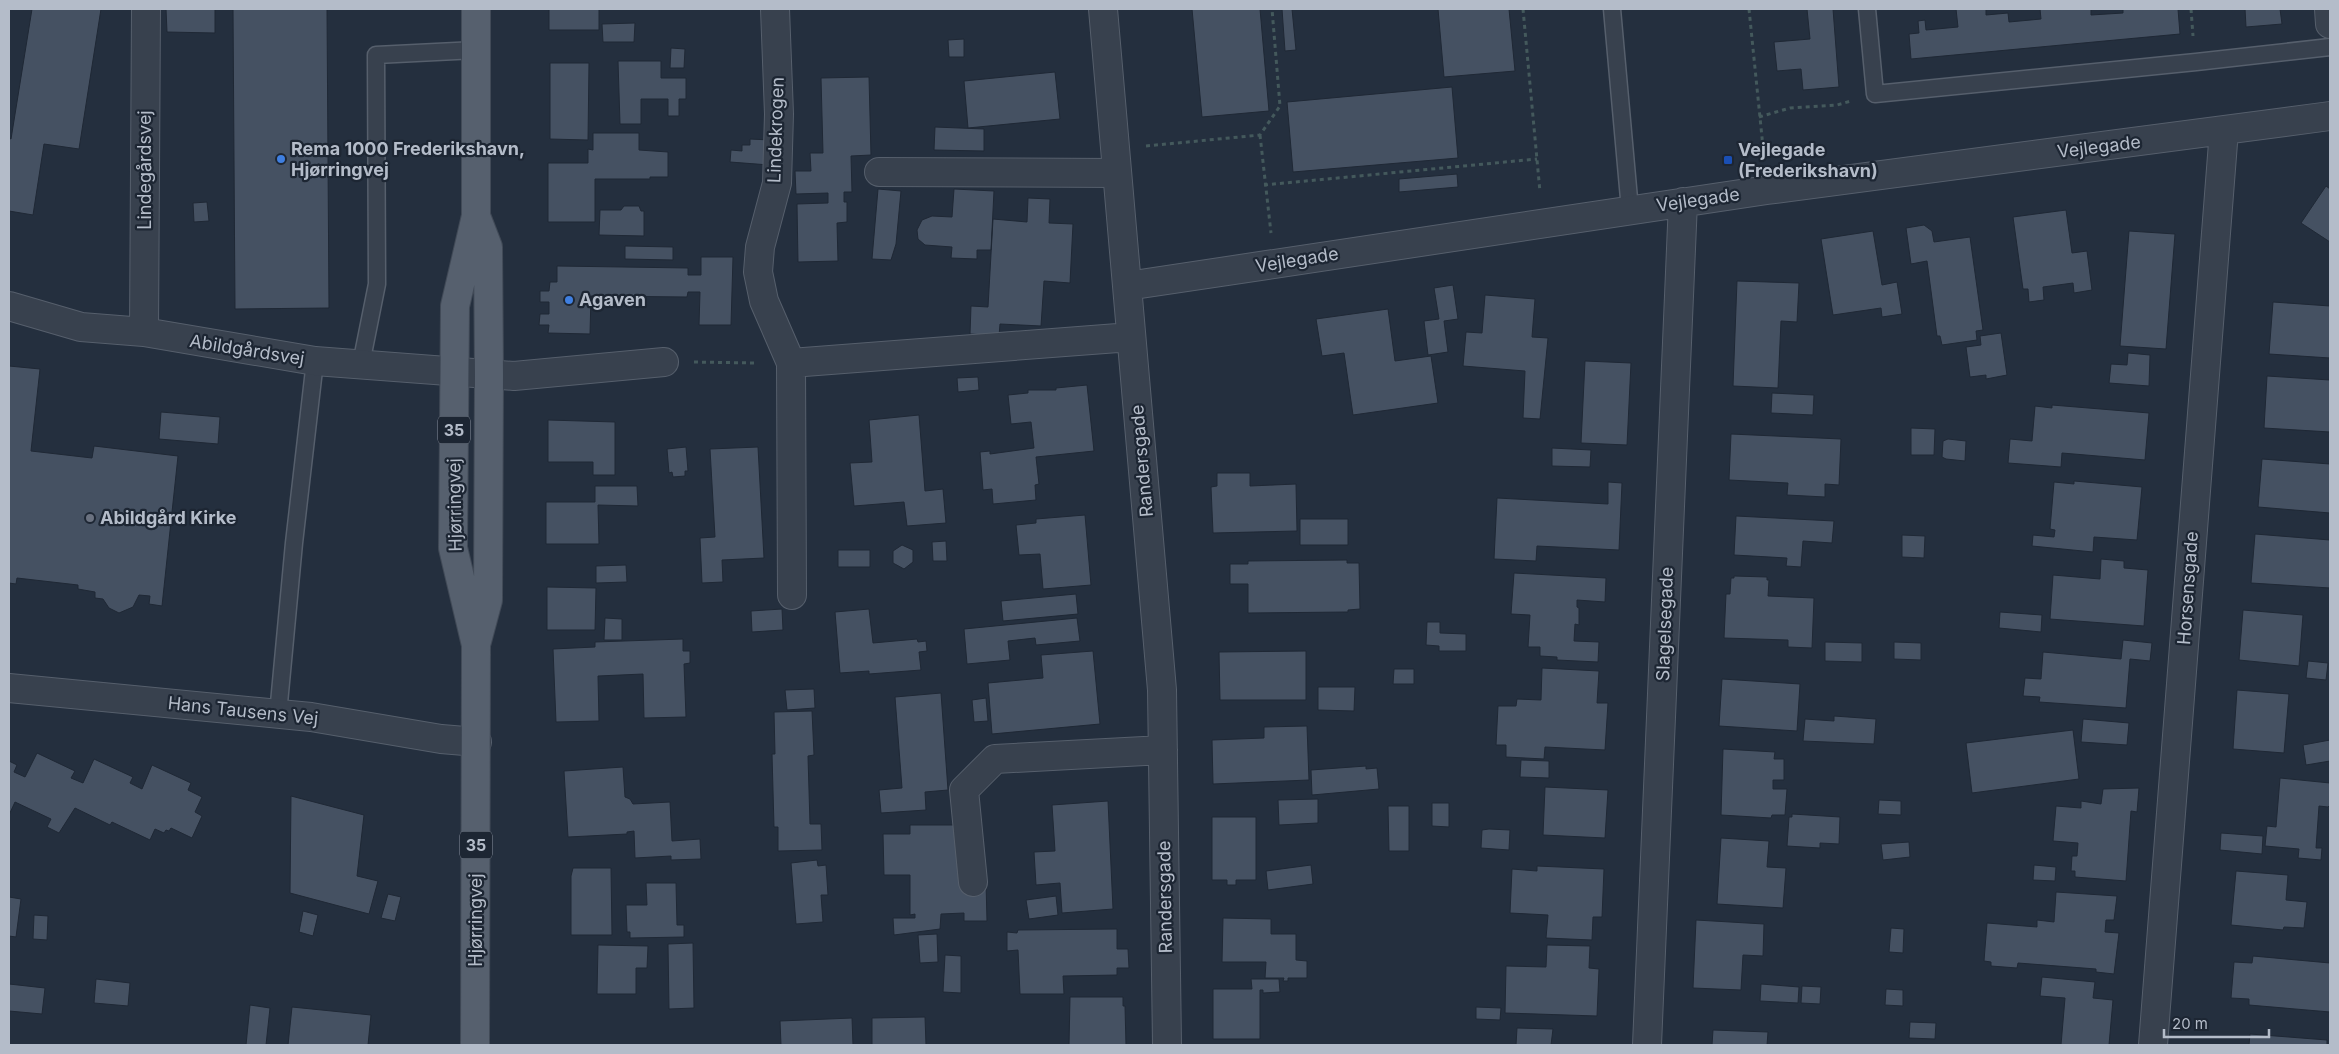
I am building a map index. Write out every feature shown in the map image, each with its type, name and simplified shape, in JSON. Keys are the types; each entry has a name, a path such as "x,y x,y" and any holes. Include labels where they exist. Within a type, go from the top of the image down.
{"main road":[{"name":"Hjørringvej","path":"475,1045 476,645 453,548 455,306 476,216 476,9"},
{"name":"Hjørringvej","path":"476,216 488,247 489,375 488,600 476,645"}],"street":[{"name":"Lindegårdsvej","path":"144,332 146,9"},
{"name":"Lindekrogen","path":"775,9 779,114 777,183 760,247 758,272 764,301 791,363 792,595"},
{"name":"Randersgade","path":"1103,9 1162,690 1167,1045"},
{"path":"2329,9 2330,24"},
{"name":"Vejlegade","path":"1126,286 1767,190 2330,116"},
{"name":"Horsensgade","path":"2153,1045 2224,130"},
{"path":"879,172 1116,161"},
{"name":"Slagelsegade","path":"1647,1045 1683,202"},
{"name":"Abildgårdsvej","path":"9,306 82,328 144,332 315,361 489,375"},
{"path":"791,363 1131,337"},
{"path":"489,375 514,376 664,362"},
{"name":"Hans Tausens Vej","path":"9,688 278,714 477,742"},
{"path":"973,882 964,790 995,759 1163,750"}],"lane":[{"path":"1612,9 1630,210"},
{"path":"1867,9 1875,94 2330,47"},
{"path":"361,364 377,284 376,55 476,50"},
{"path":"278,714 294,543 315,361"}],"path":[{"path":"1272,9 1280,106 1260,135 1264,185 1275,263"},
{"path":"1523,9 1543,223"},
{"path":"1749,9 1767,190"},
{"path":"1759,117 1790,108 1837,105 1875,94"},
{"path":"1116,161 1260,135"},
{"path":"1264,185 1537,159"},
{"path":"664,362 791,363"}],"building":[{"path":"32,9 101,9 79,149 44,144 33,215 9,211 9,138 11,139"},
{"path":"166,9 215,9 215,33 167,32"},
{"name":"Rema 1000 Frederikshavn, Hjørringvej","path":"233,9 327,9 329,308 235,309"},
{"path":"549,9 599,9 599,30 549,30"},
{"path":"1192,9 1260,9 1269,111 1202,117"},
{"path":"1282,9 1292,9 1296,50 1285,51"},
{"path":"1438,9 1509,9 1515,71 1444,77"},
{"path":"1807,9 1833,9 1839,87 1803,90 1801,69 1777,71 1774,42 1810,39"},
{"path":"1956,9 1986,9 1986,15 2008,13 2009,22 2041,19 2040,9 2091,9 2091,15 2123,13 2123,9 2178,9 2180,34 1911,59 1909,34 1919,33 1918,21 1925,20 1926,30 1958,27"},
{"path":"2245,9 2280,9 2282,24 2246,27"},
{"path":"635,23 634,42 603,42 602,24"},
{"path":"964,39 964,57 949,57 948,40"},
{"path":"671,48 685,49 684,68 670,68"},
{"path":"618,61 661,61 661,78 686,78 686,99 679,99 679,116 668,116 668,99 641,99 641,124 620,124"},
{"path":"550,63 589,63 588,140 550,139"},
{"path":"1055,72 1060,119 968,128 964,81"},
{"path":"869,77 871,155 851,156 852,192 844,192 844,202 847,202 847,222 837,223 838,261 798,262 797,204 828,203 828,193 796,194 795,171 811,171 810,153 823,153 821,78"},
{"path":"1452,87 1458,158 1293,172 1287,102"},
{"path":"935,127 984,129 984,151 934,150"},
{"path":"593,133 639,133 639,150 668,152 668,177 650,177 650,179 595,179 595,222 548,222 548,163 588,163 588,149 593,150"},
{"path":"750,139 770,140 769,165 730,162 731,150 742,151 742,145 750,145"},
{"path":"1457,174 1458,187 1399,192 1399,179"},
{"path":"2326,186 2330,189 2330,242 2301,223"},
{"path":"878,189 901,191 896,244 891,260 872,259"},
{"path":"954,189 994,191 991,250 977,250 977,259 951,258 952,247 925,245 918,239 917,230 922,220 932,216 952,217"},
{"path":"1028,198 1050,199 1049,223 1073,224 1070,283 1044,281 1041,326 1000,324 999,336 970,334 971,306 988,307 993,219 1027,222"},
{"path":"207,202 209,221 194,222 193,203"},
{"path":"624,206 639,206 641,211 644,211 644,236 599,235 600,210 621,210"},
{"path":"2066,210 2072,253 2087,251 2092,290 2074,293 2073,283 2043,287 2044,300 2029,302 2028,289 2023,289 2013,217"},
{"path":"1924,225 1932,231 1934,242 1970,237 1983,330 1976,331 1977,340 1942,345 1940,336 1937,336 1927,261 1911,264 1906,228"},
{"path":"1873,231 1882,285 1897,282 1902,314 1882,317 1881,308 1833,315 1821,239"},
{"path":"2129,231 2175,234 2166,349 2120,346"},
{"path":"625,246 673,247 673,260 625,259"},
{"path":"701,257 733,257 731,325 699,325 700,292 688,292 687,297 591,296 590,334 548,333 549,325 539,325 540,314 549,314 549,302 540,302 540,291 549,291 550,282 557,282 557,266 688,268 688,275 701,275"},
{"path":"1737,281 1799,283 1797,322 1781,321 1778,388 1733,386"},
{"path":"1453,285 1458,319 1444,321 1448,352 1428,355 1424,321 1439,319 1434,288"},
{"path":"1485,295 1535,299 1532,337 1548,338 1540,419 1523,418 1525,371 1463,366 1466,332 1482,333"},
{"path":"2273,302 2330,306 2330,358 2269,354"},
{"path":"1388,309 1395,361 1431,356 1438,403 1353,415 1344,353 1322,356 1316,319"},
{"path":"2001,333 2007,375 1986,379 1986,375 1970,377 1966,347 1981,345 1980,336"},
{"path":"2128,353 2150,355 2149,386 2109,383 2111,364 2127,365"},
{"path":"1585,361 1631,363 1627,445 1581,443"},
{"name":"Abildgård Kirke","path":"9,366 40,369 31,451 92,458 94,446 178,456 162,606 149,604 150,596 139,595 133,607 119,613 109,608 103,599 95,598 95,592 78,589 78,585 17,578 16,584 9,583"},
{"path":"2267,376 2330,380 2330,432 2264,428"},
{"path":"978,377 979,390 958,392 957,378"},
{"path":"1087,385 1094,451 1036,457 1039,484 1035,485 1036,500 993,504 992,489 983,490 980,452 990,451 990,454 1034,448 1031,422 1011,424 1008,395 1028,393 1028,390 1056,390 1056,388"},
{"path":"1772,393 1814,395 1813,415 1771,413"},
{"path":"2052,405 2149,413 2145,460 2062,453 2061,467 2008,463 2010,439 2032,441 2035,406 2052,408"},
{"path":"161,412 220,417 218,444 159,439"},
{"path":"919,415 925,491 943,489 946,523 907,526 904,502 854,506 850,463 872,462 869,420"},
{"path":"548,420 615,422 615,475 593,475 593,462 548,462"},
{"path":"1911,428 1935,429 1934,455 1911,455"},
{"path":"1731,434 1841,439 1839,485 1825,484 1825,497 1787,495 1788,483 1729,480"},
{"path":"1948,439 1966,441 1965,461 1942,457 1943,441"},
{"path":"686,447 688,471 685,471 685,476 673,477 672,472 669,473 667,449"},
{"path":"758,447 764,558 722,560 723,582 702,583 700,538 715,537 710,449"},
{"path":"1552,448 1591,450 1590,467 1552,466"},
{"path":"2262,459 2330,464 2330,513 2258,507"},
{"path":"1217,473 1250,473 1250,486 1296,484 1297,531 1213,533 1211,487 1217,486"},
{"path":"2074,481 2142,487 2137,540 2094,537 2093,552 2032,546 2033,535 2054,537 2055,530 2050,529 2054,482 2074,484"},
{"path":"1608,482 1622,483 1619,550 1537,546 1536,561 1494,559 1497,498 1608,504"},
{"path":"595,486 637,486 638,506 598,505 599,544 546,544 546,502 595,502"},
{"path":"1085,515 1091,585 1043,589 1040,554 1019,555 1016,525 1036,523 1036,519"},
{"path":"1736,516 1834,521 1832,543 1803,541 1801,567 1786,566 1787,558 1734,555"},
{"path":"1300,519 1348,519 1348,545 1300,545"},
{"path":"2255,534 2330,540 2330,588 2251,583"},
{"path":"1902,535 1925,536 1924,558 1902,557"},
{"path":"946,541 947,561 933,561 932,542"},
{"path":"902,545 913,550 913,562 904,569 893,563 893,551"},
{"path":"838,550 870,550 870,567 838,567"},
{"path":"2101,559 2124,561 2124,568 2148,570 2144,626 2050,619 2053,575 2100,579"},
{"path":"1347,560 1347,563 1359,563 1360,609 1348,610 1348,612 1248,613 1248,584 1230,584 1230,564 1248,564 1248,561"},
{"path":"626,565 627,582 596,583 596,566"},
{"path":"1514,573 1606,578 1605,602 1577,600 1579,625 1575,624 1574,641 1599,642 1598,662 1557,660 1557,657 1540,656 1540,647 1528,647 1530,615 1511,614"},
{"path":"1734,576 1767,577 1767,580 1769,580 1768,596 1814,598 1812,648 1788,647 1788,640 1724,638 1726,594 1730,594 1731,578 1734,578"},
{"path":"547,587 596,588 595,630 547,630"},
{"path":"1076,594 1078,614 1003,621 1001,601"},
{"path":"782,609 783,630 752,632 751,611"},
{"path":"869,609 873,643 917,639 918,642 926,641 927,651 919,652 921,670 869,674 869,671 840,673 835,612"},
{"path":"2243,610 2303,615 2299,666 2239,660"},
{"path":"2000,612 2042,615 2041,632 1999,628"},
{"path":"605,618 622,619 622,640 604,640"},
{"path":"1077,618 1080,641 1036,645 1035,638 1008,641 1010,660 967,664 964,629"},
{"path":"1427,622 1440,622 1440,633 1466,634 1466,651 1439,651 1439,646 1426,645"},
{"path":"683,639 683,651 690,651 690,663 684,664 686,717 644,718 643,674 598,676 599,721 556,722 553,649 595,647 595,642"},
{"path":"2123,640 2152,643 2150,661 2130,659 2126,708 2039,702 2040,697 2023,696 2025,678 2041,679 2043,652 2121,659"},
{"path":"1825,642 1862,643 1862,662 1825,661"},
{"path":"1894,642 1921,643 1921,660 1894,659"},
{"path":"1093,651 1100,724 992,734 988,683 1043,678 1041,655"},
{"path":"1306,651 1306,700 1220,700 1219,652"},
{"path":"2308,661 2328,663 2326,680 2306,678"},
{"path":"1542,668 1599,671 1597,703 1608,703 1605,750 1545,747 1544,759 1506,757 1506,745 1496,745 1498,706 1516,706 1517,699 1541,700"},
{"path":"1394,669 1414,669 1414,684 1393,684"},
{"path":"1722,679 1800,684 1797,731 1719,726"},
{"path":"1318,687 1355,687 1354,711 1318,710"},
{"path":"814,689 815,708 787,710 785,690"},
{"path":"2237,690 2289,694 2284,753 2233,749"},
{"path":"941,693 948,790 925,792 926,810 881,813 879,790 902,788 895,697"},
{"path":"986,698 988,721 974,722 972,700"},
{"path":"812,711 814,755 808,756 810,824 821,824 822,850 778,851 778,827 774,827 772,754 775,754 774,712"},
{"path":"1834,716 1876,719 1874,744 1803,741 1805,719 1834,721"},
{"path":"2083,719 2129,723 2127,745 2081,742"},
{"path":"1307,726 1309,780 1213,784 1212,740 1264,738 1264,727"},
{"path":"2073,730 2079,779 1972,793 1966,743"},
{"path":"2330,740 2330,761 2306,765 2303,745"},
{"path":"1723,749 1775,752 1774,759 1784,759 1784,780 1773,780 1773,789 1787,789 1785,815 1772,815 1771,818 1721,815"},
{"path":"37,753 75,771 71,778 83,783 94,759 133,777 130,783 142,789 152,765 191,783 188,790 202,797 195,812 202,816 192,838 171,828 164,833 155,829 150,840 112,822 110,825 75,808 59,833 47,827 51,819 15,802 9,815 9,761 17,765 14,772 25,777"},
{"path":"1521,760 1549,761 1549,778 1520,777"},
{"path":"1366,766 1366,769 1377,768 1379,789 1312,795 1311,770"},
{"path":"623,767 625,797 630,799 633,804 670,802 672,841 700,839 701,859 671,860 671,856 635,858 634,831 627,832 627,834 568,837 564,771"},
{"path":"2280,778 2330,783 2330,805 2328,807 2319,806 2316,848 2322,848 2321,860 2298,858 2299,849 2265,846 2267,826 2276,827"},
{"path":"1545,787 1608,790 1605,838 1543,835"},
{"path":"2139,788 2137,812 2131,811 2126,881 2075,877 2075,871 2071,871 2072,856 2077,856 2078,843 2053,841 2056,806 2081,808 2081,801 2101,804 2103,789"},
{"path":"291,796 364,815 357,876 378,881 369,914 290,893"},
{"path":"1318,799 1318,823 1279,825 1278,800"},
{"path":"1879,800 1901,801 1901,815 1878,814"},
{"path":"1108,801 1113,909 1062,913 1060,883 1036,885 1034,852 1055,851 1052,805"},
{"path":"1432,803 1449,803 1449,827 1432,826"},
{"path":"1388,806 1409,806 1409,851 1389,851"},
{"path":"1792,814 1840,817 1839,844 1820,843 1820,848 1787,846 1789,817 1792,817"},
{"path":"1212,817 1256,817 1256,880 1236,880 1236,885 1227,885 1227,880 1212,880"},
{"path":"910,825 960,825 960,887 986,882 987,921 964,921 964,913 941,914 940,929 894,935 893,918 915,918 915,914 910,915 910,875 884,875 883,834 910,834"},
{"path":"1482,830 1510,830 1509,850 1481,848"},
{"path":"2221,833 2263,836 2262,854 2220,850"},
{"path":"1721,838 1769,841 1767,867 1786,868 1783,908 1717,904"},
{"path":"1909,842 1910,857 1883,860 1881,844"},
{"path":"817,860 818,866 826,865 828,895 821,895 823,922 796,924 791,863"},
{"path":"1311,865 1313,884 1268,890 1266,871"},
{"path":"2034,865 2056,867 2055,881 2033,880"},
{"path":"1537,866 1604,869 1602,917 1593,917 1592,940 1546,938 1548,915 1510,913 1512,869 1537,871"},
{"path":"573,868 611,868 612,935 571,935 571,876"},
{"path":"2236,871 2288,875 2286,900 2307,902 2304,928 2284,927 2283,930 2231,925"},
{"path":"646,883 676,883 677,925 684,925 684,937 630,938 630,932 627,932 626,905 647,905"},
{"path":"2056,892 2117,896 2114,920 2106,920 2105,932 2119,933 2114,974 2096,972 2096,969 2018,963 2017,968 1991,966 1991,962 1984,961 1987,923 2037,927 2037,920 2054,922"},
{"path":"388,894 401,897 395,921 381,918"},
{"path":"1056,896 1058,915 1029,919 1026,900"},
{"path":"9,897 21,899 16,937 9,936"},
{"path":"303,911 318,915 313,936 299,932"},
{"path":"34,915 48,916 47,940 33,939"},
{"path":"1223,918 1271,919 1271,934 1296,934 1296,960 1307,961 1307,978 1288,978 1288,981 1283,981 1284,978 1265,978 1266,962 1222,962"},
{"path":"1696,920 1764,924 1763,956 1743,955 1741,990 1693,988"},
{"path":"1891,928 1904,929 1903,953 1889,952"},
{"path":"1117,929 1117,949 1128,949 1129,968 1117,968 1117,975 1063,976 1064,994 1020,994 1018,950 1007,951 1007,932 1017,933 1018,930"},
{"path":"937,934 938,962 920,963 918,935"},
{"path":"693,943 694,1008 669,1009 668,944"},
{"path":"598,945 648,946 647,968 636,968 636,994 597,994"},
{"path":"1547,945 1590,946 1589,968 1599,969 1597,1016 1505,1013 1506,966 1546,967"},
{"path":"945,955 961,956 961,993 943,992"},
{"path":"2253,956 2330,963 2330,1012 2249,1005 2249,999 2231,998 2234,962 2252,963"},
{"path":"2042,977 2095,982 2093,998 2113,1000 2109,1045 2061,1045 2065,998 2040,996"},
{"path":"96,979 130,983 128,1006 94,1003"},
{"path":"1251,979 1279,979 1280,992 1263,993 1263,990 1260,990 1260,1039 1213,1039 1213,989 1252,989"},
{"path":"9,984 45,988 42,1014 9,1011"},
{"path":"1761,984 1799,987 1798,1003 1760,1001"},
{"path":"1802,986 1821,987 1820,1004 1801,1003"},
{"path":"1886,989 1903,990 1903,1006 1885,1005"},
{"path":"1070,997 1123,997 1126,1045 1069,1045"},
{"path":"250,1005 270,1008 266,1045 246,1045"},
{"path":"292,1007 371,1015 368,1045 288,1045"},
{"path":"1476,1007 1501,1008 1500,1020 1476,1019"},
{"path":"925,1017 926,1045 872,1045 872,1018"},
{"path":"852,1018 853,1045 781,1045 780,1021"},
{"path":"1910,1022 1936,1023 1935,1039 1909,1038"},
{"path":"1517,1028 1553,1029 1551,1045 1516,1045"},
{"path":"1713,1030 1768,1032 1767,1045 1712,1045"},
{"path":"2250,1034 2327,1040 2327,1045 2249,1045"}],"place":[{"name":"Rema 1000 Frederikshavn, Hjørringvej","path":"281,159"},
{"name":"Vejlegade (Frederikshavn)","path":"1728,160"},
{"name":"Agaven","path":"569,300"},
{"name":"Abildgård Kirke","path":"90,518"}]}
